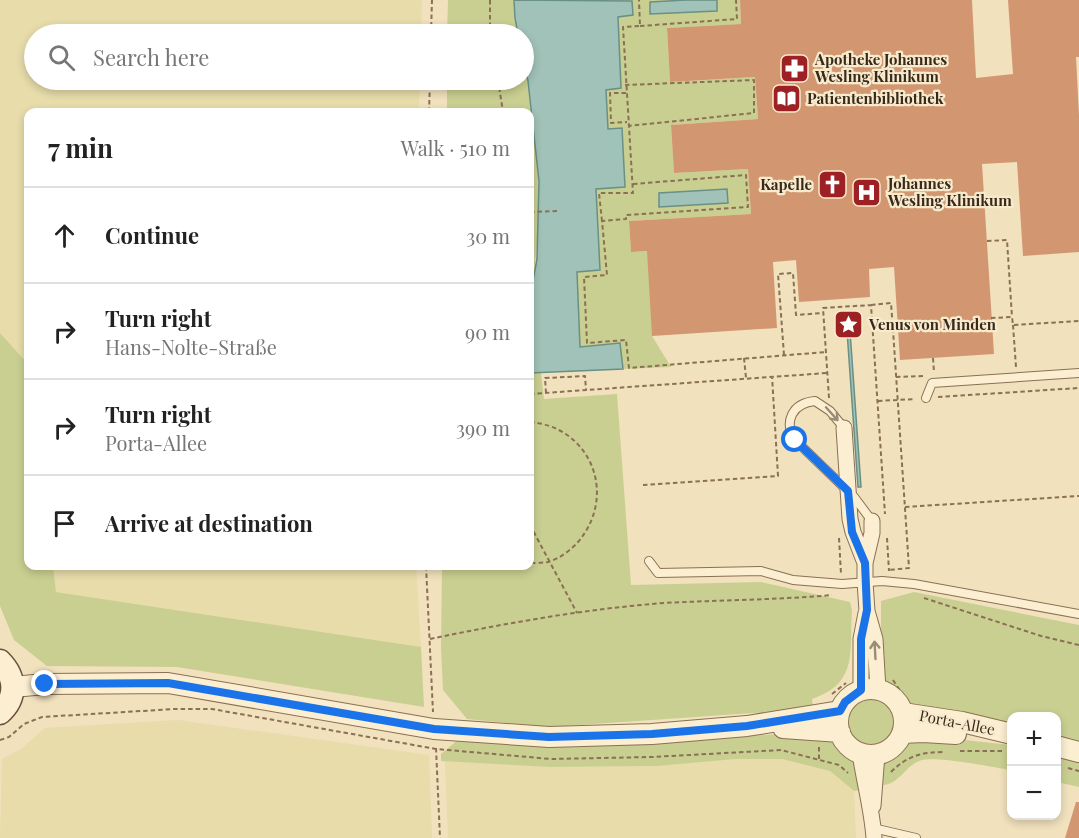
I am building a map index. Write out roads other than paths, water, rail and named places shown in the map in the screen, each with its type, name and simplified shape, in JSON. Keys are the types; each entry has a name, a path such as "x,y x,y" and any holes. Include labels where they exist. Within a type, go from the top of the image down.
{"main road":[{"path":"0,661 11,677 13,687 11,698 0,713"}],"street":[{"path":"844,428 852,532 865,563"},
{"path":"872,521 872,533 865,563 867,610 861,639 877,686 903,704 904,723 902,733 892,747 868,753 844,741 838,718 845,702 877,686"},
{"path":"13,687 45,684 168,683 434,729 549,737 652,734 747,726 840,711"},
{"name":"Porta-Allee","path":"903,704 1007,735"},
{"path":"747,726 840,732"},
{"name":"Porta-Allee","path":"902,733 1007,736"},
{"path":"1061,747 1079,752"},
{"path":"868,753 865,788 873,827"}],"lane":[{"path":"926,398 932,383 1079,373"},
{"path":"844,428 830,411 815,401 807,401 797,406 791,414 789,424 790,433 795,440 848,491 872,521"},
{"path":"649,561 658,573 761,571 793,580 842,584 866,582 914,584 1079,614"},
{"path":"873,827 916,838"}],"water":[{"path":"514,0 632,1 633,15 618,17 621,88 606,90 608,129 622,128 625,187 596,189 600,270 577,272 580,347 620,343 623,369 534,373 534,275 537,259 539,181 534,136 534,108 531,108 529,90 534,90 534,24 516,24"},
{"path":"717,0 717,11 650,14 650,2"},
{"path":"727,189 728,203 659,207 659,193"},
{"path":"847,319 854,324 850,331 861,487 858,487 847,331 843,327"}],"place":[{"name":"Apotheke Johannes Wesling Klinikum","path":"794,69"},
{"name":"Patientenbibliothek","path":"786,99"},
{"name":"Kapelle","path":"833,185"},
{"name":"Johannes Wesling Klinikum","path":"867,193"},
{"name":"Venus von Minden","path":"848,325"}]}
